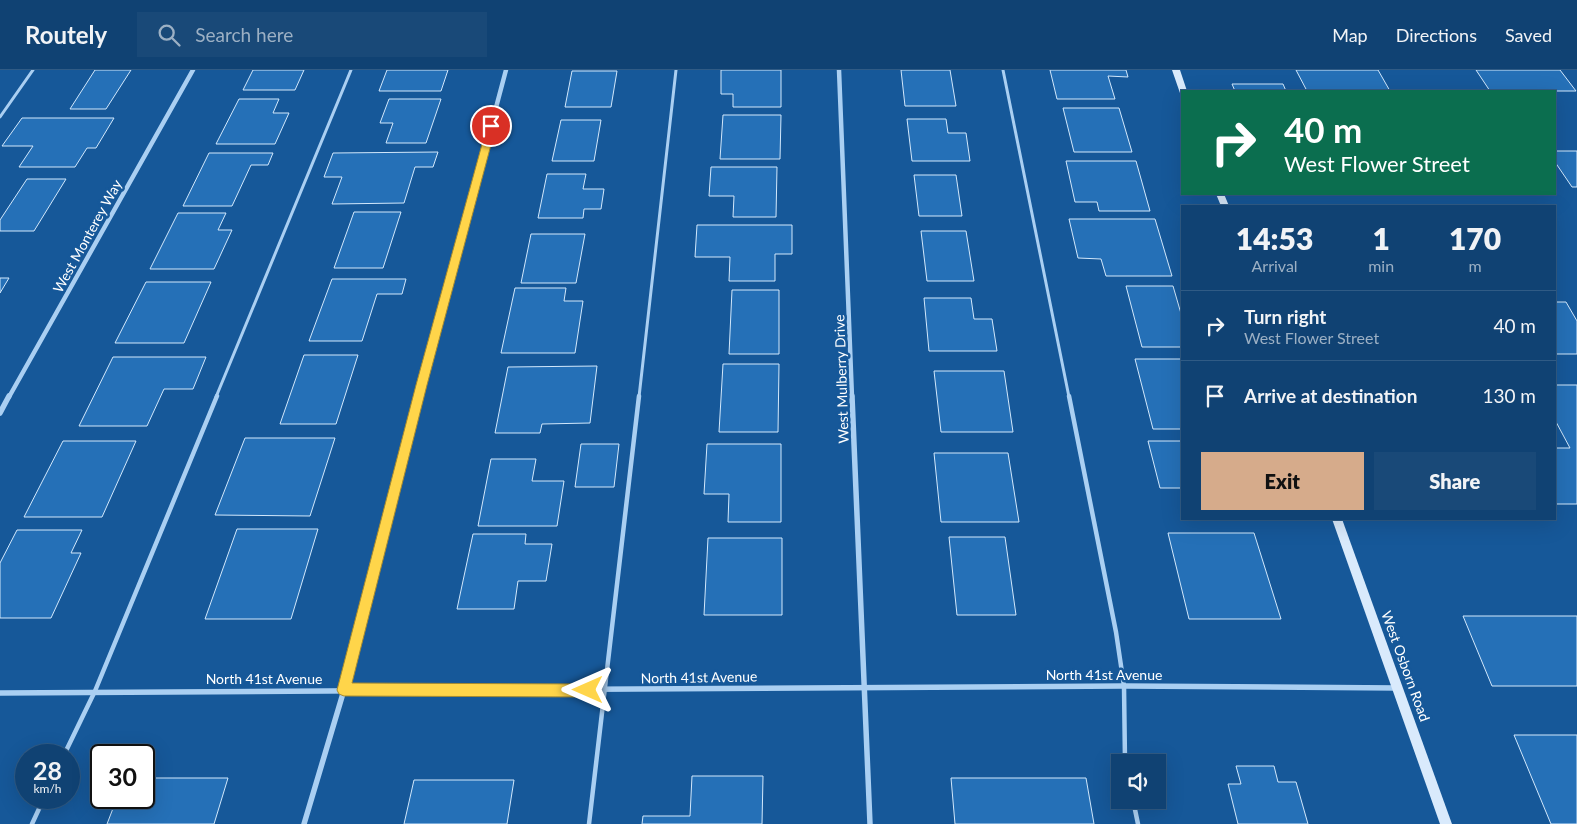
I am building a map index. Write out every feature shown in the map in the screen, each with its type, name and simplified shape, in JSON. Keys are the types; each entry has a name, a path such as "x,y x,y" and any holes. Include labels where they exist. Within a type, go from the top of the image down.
{"street":[{"name":"West Monterey Way","path":"0,413 193,70"},
{"path":"304,824 344,690 422,385 506,70"},
{"name":"West Mulberry Drive","path":"839,70 870,824"},
{"path":"1176,70 1184,90"},
{"name":"West Osborn Road","path":"1337,520 1446,824"},
{"name":"North 41st Avenue","path":"0,693 1124,686 1398,688"}],"lane":[{"path":"0,117 33,70"},
{"path":"69,744 95,691 352,70"},
{"path":"589,824 606,690 676,70"},
{"path":"1004,70 1114,622 1124,686 1125,754"},
{"path":"32,824 39,809"},
{"path":"1135,809 1138,824"}],"building":[{"path":"95,70 131,70 106,109 70,109"},
{"path":"253,70 304,70 295,90 243,90"},
{"path":"387,70 448,70 441,91 379,91"},
{"path":"721,70 781,70 781,107 733,107 733,94 721,94"},
{"path":"901,70 950,70 956,106 905,106"},
{"path":"1050,70 1126,70 1128,77 1108,76 1115,99 1057,99"},
{"path":"1296,70 1378,70 1389,90 1306,90"},
{"path":"1476,70 1560,70 1576,91 1556,90 1489,90"},
{"path":"572,71 617,71 611,107 565,107"},
{"path":"1232,84 1283,84 1286,90 1235,90"},
{"path":"239,99 279,99 273,113 289,113 275,144 216,144"},
{"path":"389,99 441,99 426,143 386,143 393,123 380,123"},
{"path":"1063,108 1119,108 1132,152 1074,152"},
{"path":"723,115 781,115 780,159 720,159"},
{"path":"22,118 114,118 96,148 87,148 75,167 19,167 33,146 2,146"},
{"path":"907,119 946,119 948,133 966,133 970,161 912,161"},
{"path":"561,120 601,120 594,161 552,161"},
{"path":"1556,151 1577,151 1577,187 1572,187 1556,163"},
{"path":"438,152 433,167 415,167 404,203 332,204 342,177 324,177 333,153"},
{"path":"209,153 273,153 268,165 251,165 232,206 183,206"},
{"path":"1066,161 1136,161 1150,211 1099,211 1097,202 1075,202"},
{"path":"711,167 777,167 776,217 733,217 734,196 709,196"},
{"path":"547,174 586,174 583,189 604,189 601,209 584,209 583,218 538,218"},
{"path":"914,175 956,175 962,216 919,216"},
{"path":"27,179 66,179 34,231 0,231 0,220"},
{"path":"354,212 401,212 383,268 334,268"},
{"path":"178,213 226,213 218,230 232,230 214,269 150,269"},
{"path":"1069,219 1155,219 1172,276 1106,276 1101,259 1078,258"},
{"path":"697,225 792,225 792,254 775,254 775,281 729,281 730,257 695,257"},
{"path":"921,231 966,231 974,281 927,281"},
{"path":"531,234 585,234 576,283 521,283"},
{"path":"0,278 9,278 0,293"},
{"path":"332,279 406,279 402,294 377,294 362,341 309,341"},
{"path":"146,282 211,282 184,343 115,343"},
{"path":"1126,286 1173,286 1181,314 1181,347 1142,347"},
{"path":"515,288 566,288 564,301 583,301 575,353 501,353"},
{"path":"732,290 779,290 779,354 729,354"},
{"path":"924,298 971,298 974,319 992,319 997,351 929,351"},
{"path":"1556,302 1566,302 1577,321 1577,354 1556,354"},
{"path":"304,355 358,355 336,424 280,424"},
{"path":"113,357 206,357 193,389 164,389 147,426 79,426"},
{"path":"1135,359 1181,359 1181,429 1153,429"},
{"path":"723,364 779,364 778,432 719,432"},
{"path":"597,366 590,423 542,424 540,433 495,433 508,367"},
{"path":"934,371 1004,371 1013,432 941,432"},
{"path":"1556,385 1577,385 1577,504 1556,504 1556,448 1570,448 1556,422"},
{"path":"245,438 335,438 310,516 215,515"},
{"path":"63,441 136,441 102,517 24,517"},
{"path":"1148,441 1181,441 1181,488 1160,488"},
{"path":"581,444 619,444 614,487 575,487"},
{"path":"707,444 781,444 781,522 728,522 729,494 704,494"},
{"path":"934,453 1008,453 1019,522 941,522"},
{"path":"491,459 536,459 532,481 564,481 557,526 478,526"},
{"path":"237,529 318,529 291,619 205,619"},
{"path":"17,530 82,530 71,553 81,553 51,618 0,618 0,563"},
{"path":"1168,533 1254,533 1281,619 1189,619"},
{"path":"473,534 526,534 525,544 552,544 546,581 518,581 514,609 457,609"},
{"path":"949,537 1005,537 1016,615 957,615"},
{"path":"708,538 782,538 782,615 704,615"},
{"path":"1463,616 1577,616 1577,686 1492,686"},
{"path":"1514,735 1577,735 1577,824 1551,824"},
{"path":"1236,766 1274,766 1278,782 1296,782 1308,824 1238,824 1228,784 1241,784"},
{"path":"692,776 763,776 762,824 642,824 643,816 690,816"},
{"path":"155,778 228,778 214,824 107,824 113,809 155,809"},
{"path":"951,778 1086,778 1094,824 955,824"},
{"path":"414,780 514,780 507,824 404,824"}],"route":[{"path":"491,126 344,690 588,690"}]}
